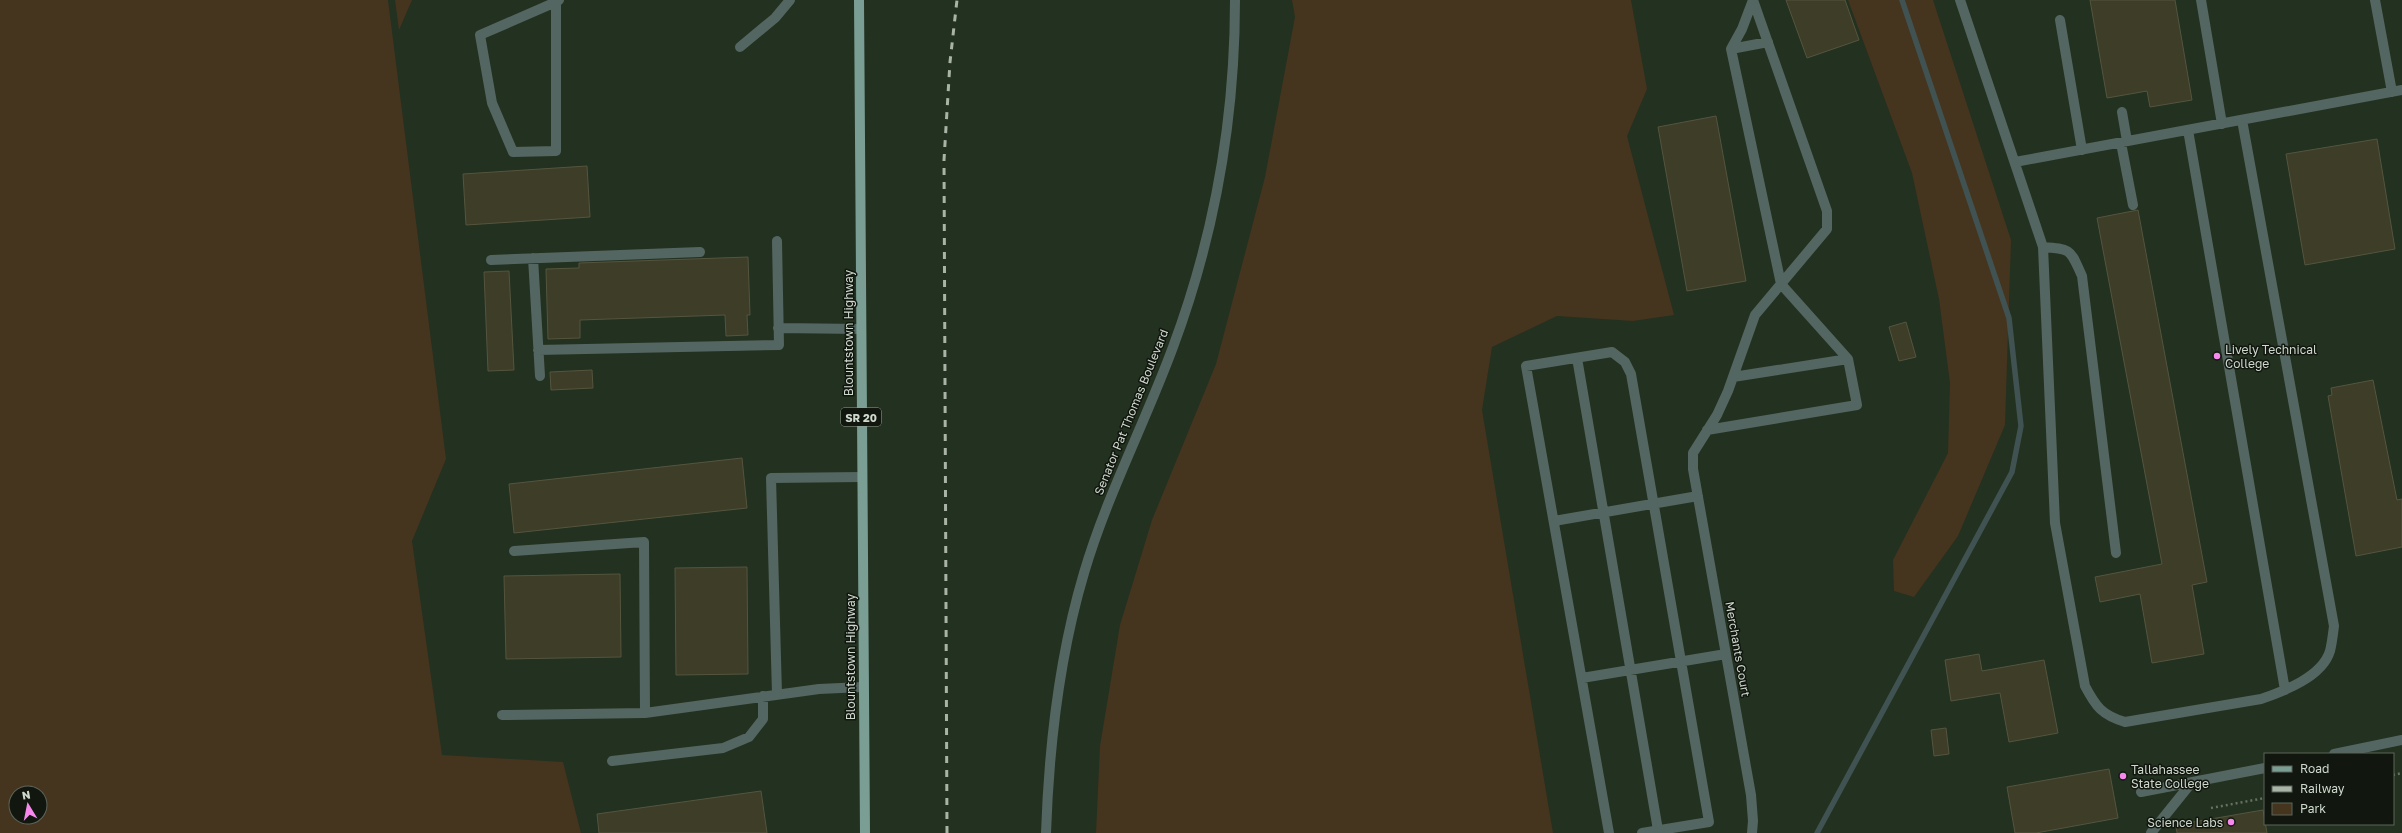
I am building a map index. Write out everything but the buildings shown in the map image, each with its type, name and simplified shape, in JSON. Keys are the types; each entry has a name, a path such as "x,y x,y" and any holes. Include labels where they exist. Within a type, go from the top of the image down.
{"main road":[{"name":"Blountstown Highway","path":"859,0 865,833"}],"street":[{"path":"740,47 775,18 790,0"},
{"name":"Senator Pat Thomas Boulevard","path":"1046,833 1049,763 1059,679 1084,573 1112,491 1173,348 1196,279 1212,219 1223,156 1230,99 1235,0"},
{"name":"Merchants Court","path":"1730,49 1742,29 1753,0 1827,211 1827,229 1755,315 1733,377 1717,415 1693,453 1693,469 1751,795 1754,821 1752,833"},
{"path":"1960,0 2044,247 2055,523 2085,686 2095,705 2109,718 2125,722 2261,699 2285,690 2315,672 2330,652 2334,626 2242,120"},
{"path":"2200,0 2222,124"},
{"path":"2015,162 2397,91 2375,0"},
{"path":"558,1 556,151 513,152 492,103 480,35 558,1"},
{"path":"2060,20 2082,150"},
{"path":"1707,430 1857,405 1848,359 1781,284 1730,49 1768,42"},
{"path":"2122,112 2124,142 2133,205"},
{"path":"2188,130 2285,690"},
{"path":"538,350 779,345 777,241"},
{"path":"2044,247 2066,248 2071,253 2082,276 2116,552"},
{"path":"491,260 700,252"},
{"path":"533,258 540,376"},
{"path":"778,328 861,329"},
{"path":"1609,833 1526,366 1612,352 1625,362 1631,374 1710,822 1642,833"},
{"path":"1577,358 1658,830"},
{"path":"1733,377 1848,359"},
{"path":"777,694 771,478 862,477"},
{"path":"1554,521 1698,496"},
{"path":"514,551 644,542 645,713"},
{"path":"1582,678 1726,654"},
{"path":"502,715 645,713 777,694 863,686"},
{"path":"612,761 723,748 749,737 763,719 763,696"},
{"path":"2339,753 2402,740"},
{"path":"2141,792 2264,768"},
{"path":"2151,833 2192,782"}],"path":[{"path":"2211,808 2264,798"}],"green space":[{"path":"0,0 388,0 446,459 412,541 442,755 563,762 581,833 0,833"},
{"path":"395,0 412,0 399,30"},
{"path":"1292,0 1631,0 1647,89 1627,136 1674,315 1633,321 1557,316 1492,347 1482,410 1553,833 1096,833 1100,746 1120,625 1152,520 1216,364 1265,177 1295,17"},
{"path":"1848,0 1933,0 2011,240 2005,425 1958,536 1914,597 1894,591 1893,560 1948,453 1950,383 1939,299 1912,173"}],"waterway":[{"path":"1817,833 2012,472 2021,426 2009,318 1902,0"}],"railway":[{"path":"947,833 944,160 950,62 957,0"}],"place":[{"name":"Lively Technical College","path":"2217,356"},
{"name":"Tallahassee State College","path":"2123,776"},
{"name":"Science Labs","path":"2231,822"}]}
